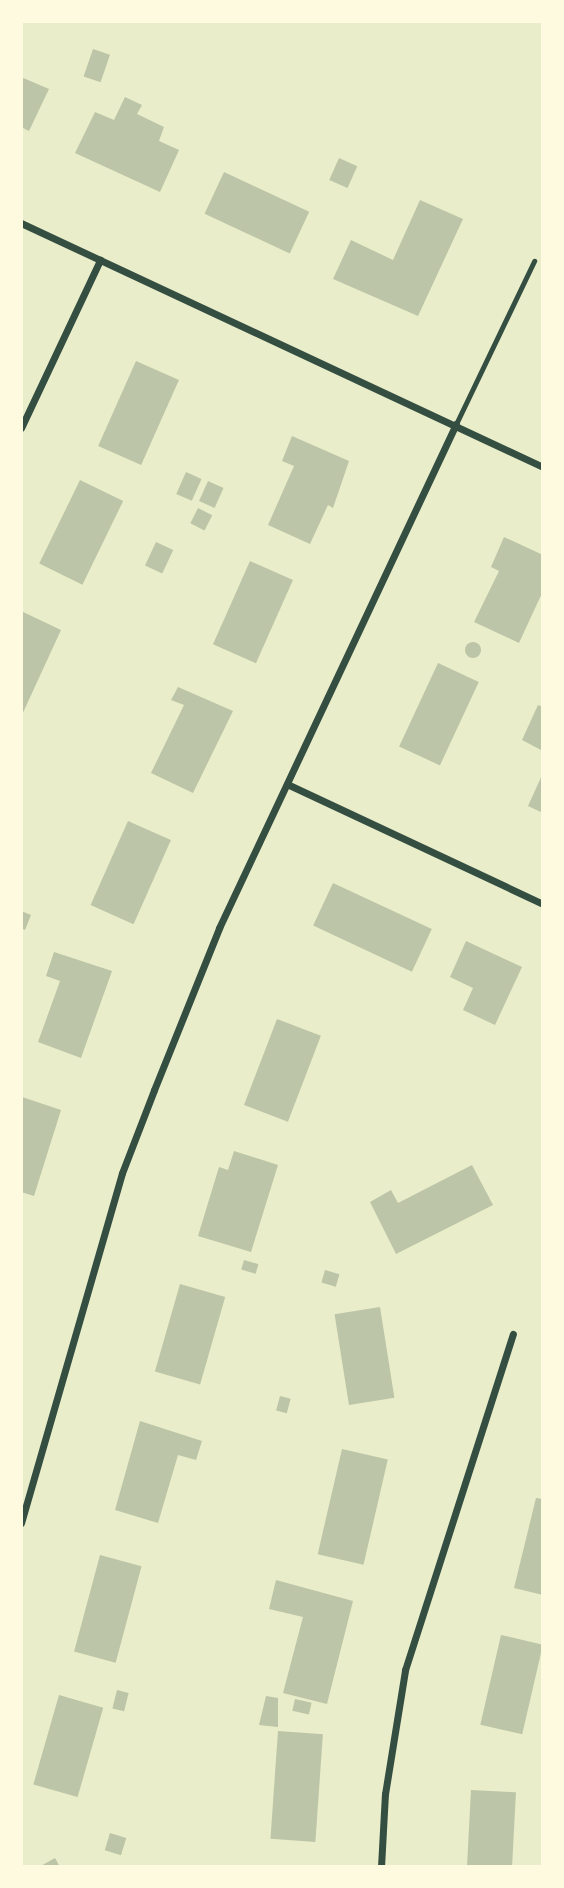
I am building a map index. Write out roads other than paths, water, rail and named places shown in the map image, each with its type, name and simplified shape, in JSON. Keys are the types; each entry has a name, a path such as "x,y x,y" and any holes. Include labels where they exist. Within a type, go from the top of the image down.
{"street":[{"path":"21,223 456,424 543,467"},
{"path":"21,428 100,260"},
{"path":"21,1523 122,1173 219,928 456,424"},
{"path":"286,784 543,904"},
{"path":"381,1867 385,1794 405,1670 513,1334"}],"lane":[{"path":"456,424 534,261"}]}
